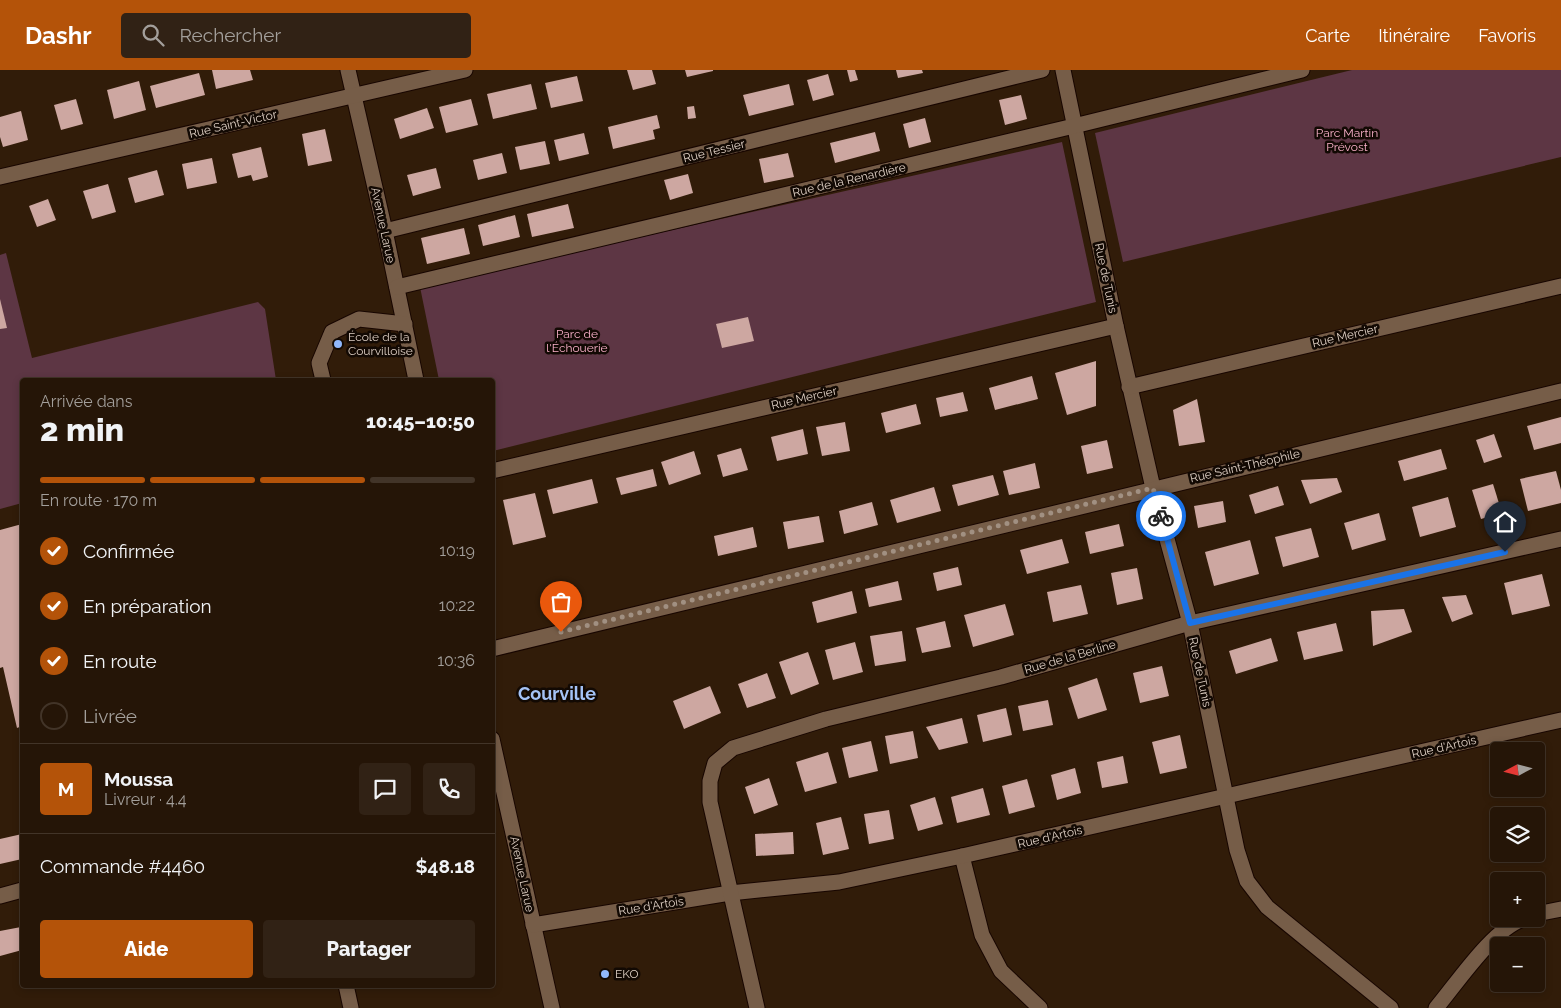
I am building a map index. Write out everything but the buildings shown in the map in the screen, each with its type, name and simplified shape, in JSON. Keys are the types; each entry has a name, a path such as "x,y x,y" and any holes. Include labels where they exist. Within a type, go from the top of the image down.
{"street":[{"name":"Avenue Larue","path":"348,70 386,231 416,378"},
{"name":"Rue Saint-Victor","path":"0,177 465,70"},
{"name":"Rue Tessier","path":"386,231 1042,70"},
{"name":"Rue de Tunis","path":"1063,70 1129,387 1153,488 1190,623 1237,850 1247,881 1268,907 1391,1008"},
{"name":"Rue de la Renardière","path":"397,287 1302,70"},
{"name":"Rue Mercier","path":"1129,387 1561,286"},
{"path":"323,378 319,363 332,332 359,318 404,324"},
{"name":"Rue Mercier","path":"495,470 1116,326"},
{"name":"Rue Saint-Théophile","path":"495,648 1561,391"},
{"name":"Rue de la Berline","path":"757,1008 710,802 710,781 715,763 733,748 826,719 1001,676 1190,623 1561,539"},
{"name":"Rue d'Artois","path":"533,925 730,893 839,882 1227,797 1561,720"},
{"name":"Avenue Larue","path":"495,754 552,1008"},
{"path":"962,856 982,935 1001,971 1040,1008"},
{"path":"0,896 20,891"},
{"path":"1545,912 1561,909"},
{"path":"1436,1008 1495,935 1508,927"},
{"path":"347,988 351,1008"}],"green space":[{"name":"Parc Martin Prévost","path":"1352,70 1561,70 1561,157 1123,262 1095,133"},
{"name":"Parc de l'Échouerie","path":"1062,142 1096,302 495,451 495,378 439,378 420,287"},
{"path":"6,253 32,358 258,302 265,309 276,378 20,378 20,504 0,509 0,255"}],"way so far":[{"path":"561,632 1153,488 1161,516"}],"place":[{"name":"École de la Courvilloise","path":"338,344"},
{"name":"EKO","path":"605,974"}],"district":[{"name":"Courville","path":"557,694"}],"route":[{"path":"1161,516 1190,623 1505,552"}]}
